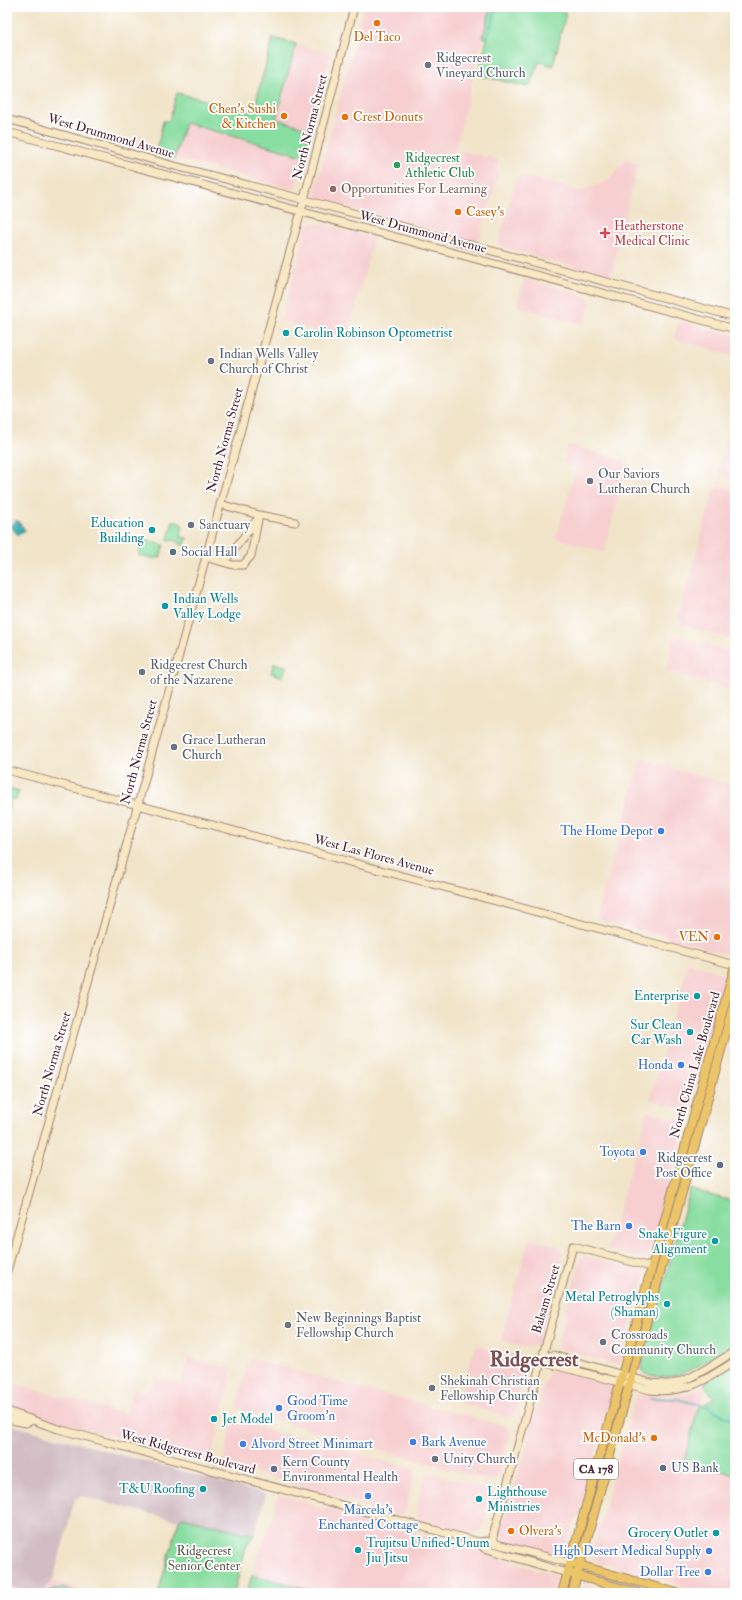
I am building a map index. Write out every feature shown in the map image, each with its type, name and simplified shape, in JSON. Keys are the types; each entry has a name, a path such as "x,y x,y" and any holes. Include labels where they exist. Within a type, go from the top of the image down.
{"main road":[{"name":"North Norma Street","path":"7,1271 138,804 301,211 354,7"},
{"name":"West Drummond Avenue","path":"7,119 735,317"},
{"name":"West Drummond Avenue","path":"7,132 735,330"},
{"path":"367,229 370,218"},
{"path":"220,504 259,516 295,522"},
{"path":"205,557 243,565 249,560 259,516"},
{"path":"224,562 259,516"},
{"name":"West Las Flores Avenue","path":"7,770 138,804 735,966"},
{"name":"North China Lake Boulevard","path":"562,1593 735,966"},
{"name":"North China Lake Boulevard","path":"572,1593 735,999"},
{"name":"Balsam Street","path":"495,1543 493,1536 573,1246 651,1267"},
{"path":"647,1318 646,1310 655,1274 651,1267"},
{"path":"621,1378 631,1377 651,1383 676,1383 712,1365 735,1351"},
{"path":"542,1357 553,1355 621,1378 629,1385 665,1392 677,1390 700,1382 735,1361"},
{"name":"West Ridgecrest Boulevard","path":"7,1411 17,1414 30,1421 58,1429 479,1542 486,1541 495,1543 570,1563"},
{"name":"West Ridgecrest Boulevard","path":"7,1419 26,1423 30,1421"},
{"path":"607,1467 604,1460 611,1434 608,1425"},
{"name":"West Ridgecrest Boulevard","path":"479,1542 484,1548 638,1593"},
{"path":"570,1563 677,1593"}],"shaded area":[{"path":"364,7 491,7 455,149 498,160 496,168 498,176 480,236 475,241 317,199 315,191"},
{"path":"273,38 331,53 295,188 291,189 175,158 184,122 245,139"},
{"path":"625,160 638,164 610,277 502,247 498,243 516,179 521,176 582,191 608,181"},
{"path":"313,222 374,238 347,339 281,321 307,225"},
{"path":"524,279 587,296 591,302 584,325 517,306"},
{"path":"683,321 735,336 735,356 674,339 678,324"},
{"path":"735,413 735,480 721,476 718,472"},
{"path":"568,445 624,460 627,465 604,552 556,538 576,468 563,464"},
{"path":"721,486 735,490 735,634 730,639 681,624 678,618 714,490"},
{"path":"679,636 735,653 735,691 666,671 674,639"},
{"path":"641,759 735,786 735,943 733,952 727,954 703,948 702,946 692,943 689,944 668,939 667,936 656,933 653,934 600,921 597,915"},
{"path":"688,963 722,973 725,979 690,1108 686,1109 650,1100"},
{"path":"647,1112 684,1121 685,1125 648,1257 645,1259 607,1250"},
{"path":"529,1238 557,1246 562,1250 562,1257 538,1344 524,1347 501,1341"},
{"path":"585,1256 641,1271 645,1276 620,1363 616,1365 557,1347 578,1266 581,1258"},
{"path":"478,1346 525,1358 528,1363 514,1415 507,1417 461,1403 460,1398 471,1358 474,1350"},
{"path":"188,1357 232,1369 210,1462 7,1406 7,1382 126,1414 133,1387 140,1392 146,1391 152,1386 155,1377 181,1384"},
{"path":"251,1359 505,1426 510,1432 497,1480 492,1481 240,1410 237,1406 247,1363"},
{"path":"554,1370 610,1385 612,1390 580,1515 574,1522 565,1551 558,1554 504,1541 500,1534 543,1389 549,1373"},
{"path":"707,1384 686,1461 735,1474 735,1593 708,1593 597,1562 592,1552 635,1398 642,1393 654,1396 665,1396 689,1393"},
{"path":"237,1421 414,1469 415,1474 404,1514 398,1515 226,1464 224,1461 231,1425"},
{"path":"7,1424 266,1494 254,1535 182,1517 179,1521 81,1496 75,1499 53,1580 40,1593 34,1593 7,1585"},
{"path":"430,1473 489,1489 492,1494 481,1530 475,1533 418,1518 415,1511 425,1476"},
{"path":"279,1495 497,1556 513,1563 556,1575 558,1578 554,1593 248,1593 257,1558 264,1542"},
{"path":"53,1581 95,1593 40,1593"},
{"path":"7,1585 34,1593 7,1593"},
{"path":"586,1585 615,1593 580,1593 582,1587"}],"green space":[{"path":"491,7 544,7 566,13 553,66 540,62 536,68 532,82 528,87 478,75 487,39 483,37"},
{"path":"273,38 296,44 276,119 311,129 303,156 185,123 174,159 156,154 163,121 167,121 170,118 177,93 253,112"},
{"path":"173,520 183,525 180,537 187,538 185,545 181,545 178,541 168,540"},
{"path":"143,538 145,540 164,545 160,558 156,557 155,559 138,555"},
{"path":"274,663 286,666 283,677 271,673"},
{"path":"7,788 19,791 16,800 11,799 7,815"},
{"path":"690,1189 735,1202 735,1343 706,1362 686,1372 664,1377 651,1376 644,1372 641,1367"},
{"path":"735,1365 735,1475 684,1461 698,1408 714,1398 704,1383"},
{"name":"Ridgecrest Senior Center","path":"182,1517 254,1535 247,1544 234,1593 158,1593 179,1521"},
{"path":"252,1575 312,1590 314,1593 247,1593"},
{"path":"61,1588 82,1593 46,1593 54,1589"}],"water":[{"path":"17,520 25,530 18,535 10,526"}],"waterway":[{"path":"487,38 497,7"},
{"path":"650,1398 676,1399 707,1406 735,1422"}],"place":[{"name":"Del Taco","path":"377,23"},
{"name":"Ridgecrest Vineyard Church","path":"428,65"},
{"name":"Chen's Sushi & Kitchen","path":"284,116"},
{"name":"Crest Donuts","path":"345,117"},
{"name":"Ridgecrest Athletic Club","path":"397,165"},
{"name":"Opportunities For Learning","path":"333,189"},
{"name":"Casey's","path":"458,212"},
{"name":"Heatherstone Medical Clinic","path":"605,233"},
{"name":"Carolin Robinson Optometrist","path":"286,333"},
{"name":"Indian Wells Valley Church of Christ","path":"211,361"},
{"name":"Our Saviors Lutheran Church","path":"590,481"},
{"name":"Sanctuary","path":"191,525"},
{"name":"Education Building","path":"152,530"},
{"name":"Social Hall","path":"173,552"},
{"name":"Indian Wells Valley Lodge","path":"165,606"},
{"name":"Ridgecrest Church of the Nazarene","path":"142,672"},
{"name":"Grace Lutheran Church","path":"174,747"},
{"name":"The Home Depot","path":"661,831"},
{"name":"VEN","path":"717,937"},
{"name":"Enterprise","path":"697,996"},
{"name":"Sur Clean Car Wash","path":"690,1032"},
{"name":"Honda","path":"681,1065"},
{"name":"Toyota","path":"643,1152"},
{"name":"Ridgecrest Post Office","path":"720,1165"},
{"name":"The Barn","path":"629,1226"},
{"name":"Snake Figure Alignment","path":"715,1241"},
{"name":"Metal Petroglyphs (Shaman)","path":"667,1304"},
{"name":"New Beginnings Baptist Fellowship Church","path":"288,1325"},
{"name":"Crossroads Community Church","path":"603,1342"},
{"name":"Shekinah Christian Fellowship Church","path":"432,1388"},
{"name":"Good Time Groom'n","path":"279,1408"},
{"name":"Jet Model","path":"214,1419"},
{"name":"McDonald's","path":"654,1438"},
{"name":"Bark Avenue","path":"413,1442"},
{"name":"Alvord Street Minimart","path":"243,1444"},
{"name":"Unity Church","path":"435,1459"},
{"name":"US Bank","path":"663,1468"},
{"name":"Kern County Environmental Health","path":"274,1469"},
{"name":"T&U Roofing","path":"203,1489"},
{"name":"Marcela’s Enchanted Cottage","path":"368,1496"},
{"name":"Lighthouse Ministries","path":"479,1499"},
{"name":"Olvera's","path":"511,1531"},
{"name":"Grocery Outlet","path":"716,1533"},
{"name":"Trujitsu Unified-Unum Jiu Jitsu","path":"358,1550"},
{"name":"High Desert Medical Supply","path":"709,1551"},
{"name":"Dollar Tree","path":"708,1572"}],"district":[{"name":"Ridgecrest","path":"534,1359"}]}
